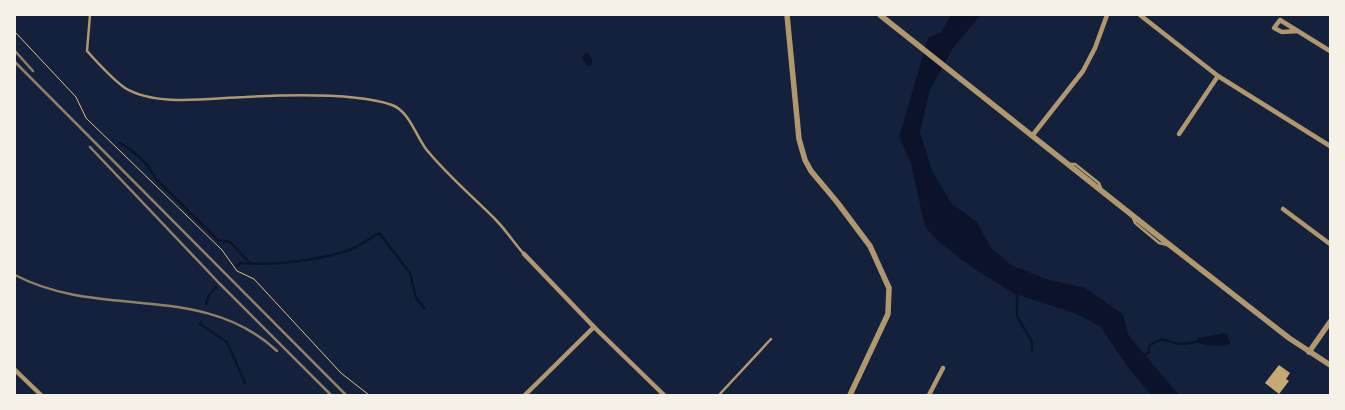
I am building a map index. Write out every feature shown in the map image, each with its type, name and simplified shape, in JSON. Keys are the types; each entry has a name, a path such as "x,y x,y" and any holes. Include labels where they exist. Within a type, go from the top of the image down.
{"street":[{"path":"787,15 799,140 805,160 811,171 870,246 889,288 888,314 850,395"},
{"path":"880,15 1131,215 1309,352 1330,365"},
{"path":"1032,136 1083,71 1095,48 1108,15"},
{"path":"1140,15 1218,76 1330,146"},
{"path":"1297,31 1330,50"},
{"path":"1179,134 1218,76"},
{"path":"1283,210 1330,244"},
{"path":"524,254 594,327 664,395"},
{"path":"1309,352 1330,322"},
{"path":"525,395 594,327"},
{"path":"929,395 943,368"},
{"path":"16,372 41,395"}],"lane":[{"path":"90,15 87,51 103,69 126,88 149,96 187,100 308,96 357,99 392,105 401,110 424,147 445,172 496,220 524,254"},
{"path":"719,395 771,339"}],"path":[{"path":"15,32 76,97 86,118 222,250 237,271 254,279 342,373 369,395"}],"water":[{"path":"951,15 981,15 953,48 930,90 920,132 932,171 952,204 977,222 991,248 1011,265 1046,279 1085,288 1123,314 1128,334 1179,395 1151,395 1130,370 1100,326 1074,313 1013,293 973,268 940,243 925,227 911,163 899,137 928,38 941,32"},
{"path":"585,53 588,53 592,59 592,65 588,67 582,58"},
{"path":"1224,333 1228,335 1230,344 1213,346 1196,342 1198,338"}],"building":[{"path":"1279,365 1290,373 1286,379 1289,381 1279,394 1265,383"}],"waterway":[{"path":"120,143 141,158 156,179 218,240 230,242 251,264"},
{"path":"237,266 240,263 281,263 340,253 359,246 379,233 410,273 416,298 424,308"},
{"path":"206,304 209,295 216,287"},
{"path":"1017,292 1017,316 1032,342 1032,352"},
{"path":"201,322 200,324 227,342 245,383"},
{"path":"1144,356 1149,352 1149,346 1158,340 1180,344 1196,342"}],"railway":[{"path":"15,51 33,71"},
{"path":"15,62 346,395"},
{"path":"90,147 220,284 331,395"},
{"path":"15,275 48,288 81,296 184,308 216,316 248,329 277,351"}]}
